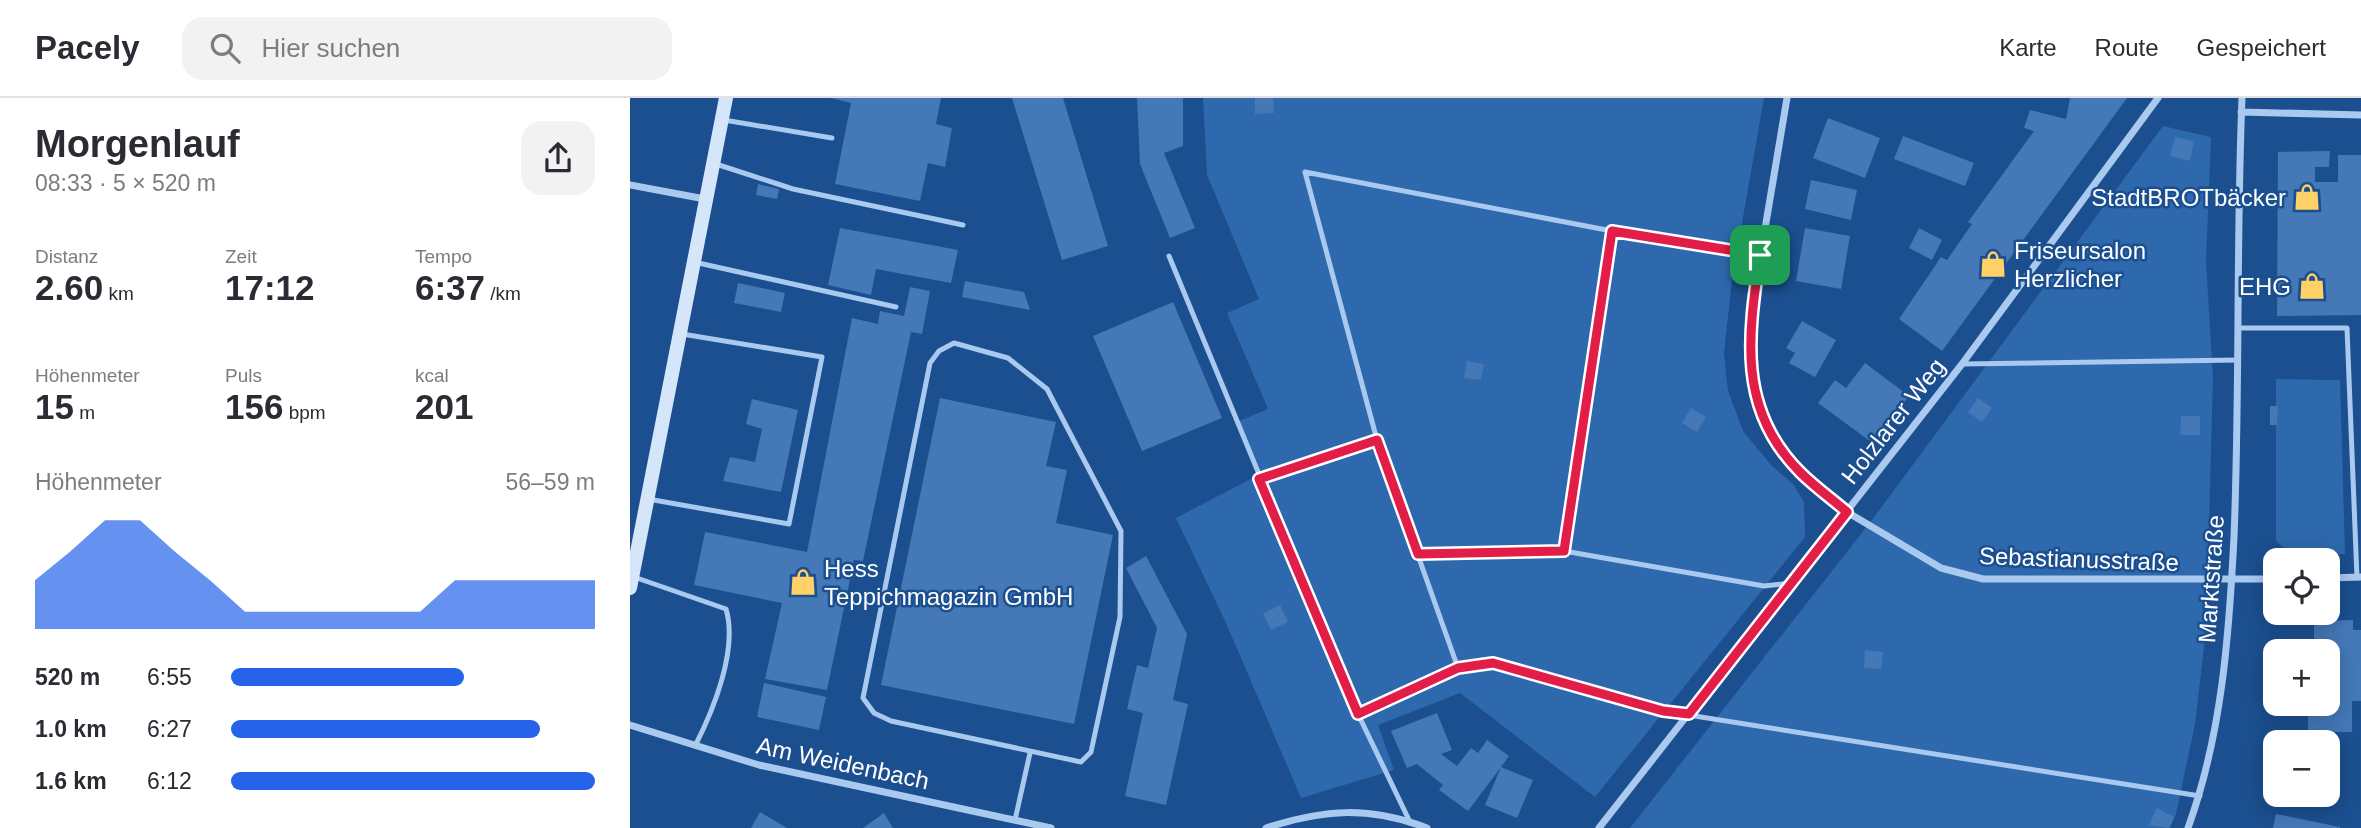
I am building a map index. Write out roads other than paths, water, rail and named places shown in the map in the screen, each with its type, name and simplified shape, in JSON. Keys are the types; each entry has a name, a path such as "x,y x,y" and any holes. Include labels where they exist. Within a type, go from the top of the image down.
{"street":[{"path":"631,582 726,98"},
{"name":"Sebastianusstraße","path":"1787,98 1760,255 1749,346 1750,372 1758,405 1770,434 1800,472 1847,512 1941,568 1983,579 2263,580"},
{"name":"Holzlarer Weg","path":"1599,828 1962,364 2158,98"},
{"name":"Marktstraße","path":"2188,828 2200,796 2222,694 2233,581 2239,422 2242,98"},
{"path":"2241,112 2361,115"},
{"path":"630,185 705,199"},
{"path":"2340,578 2359,577"},
{"name":"Am Weidenbach","path":"630,725 759,765 1051,828"},
{"path":"1266,828 1298,817 1361,811 1384,813 1427,828"}],"lane":[{"path":"721,120 832,138"},
{"path":"713,163 793,189 963,225"},
{"path":"1458,668 1377,440 1305,172 1612,231 1760,255"},
{"path":"1564,551 1612,231"},
{"path":"1169,256 1358,714 1410,822"},
{"path":"693,262 896,307"},
{"path":"2239,328 2347,328 2359,577"},
{"path":"648,499 789,524 822,357 679,333"},
{"path":"954,343 1008,358 1047,390 1121,531 1120,617 1091,752 1081,762 1030,753 891,721 874,713 863,698 930,363 939,351 954,343"},
{"path":"1962,364 2238,360"},
{"path":"1259,479 1377,440"},
{"path":"1418,554 1564,551 1764,586 1792,583"},
{"path":"631,582 726,609 732,628 713,711 695,746"},
{"path":"1358,714 1458,668 1493,663 1663,711 2200,796"},
{"path":"1015,820 1030,753"}],"place":[{"name":"StadtBROTbäcker","path":"2307,197"},
{"name":"Friseursalon Herzlicher","path":"1993,264"},
{"name":"EHG","path":"2312,286"},
{"name":"Hess Teppichmagazin GmbH","path":"803,582"}]}
